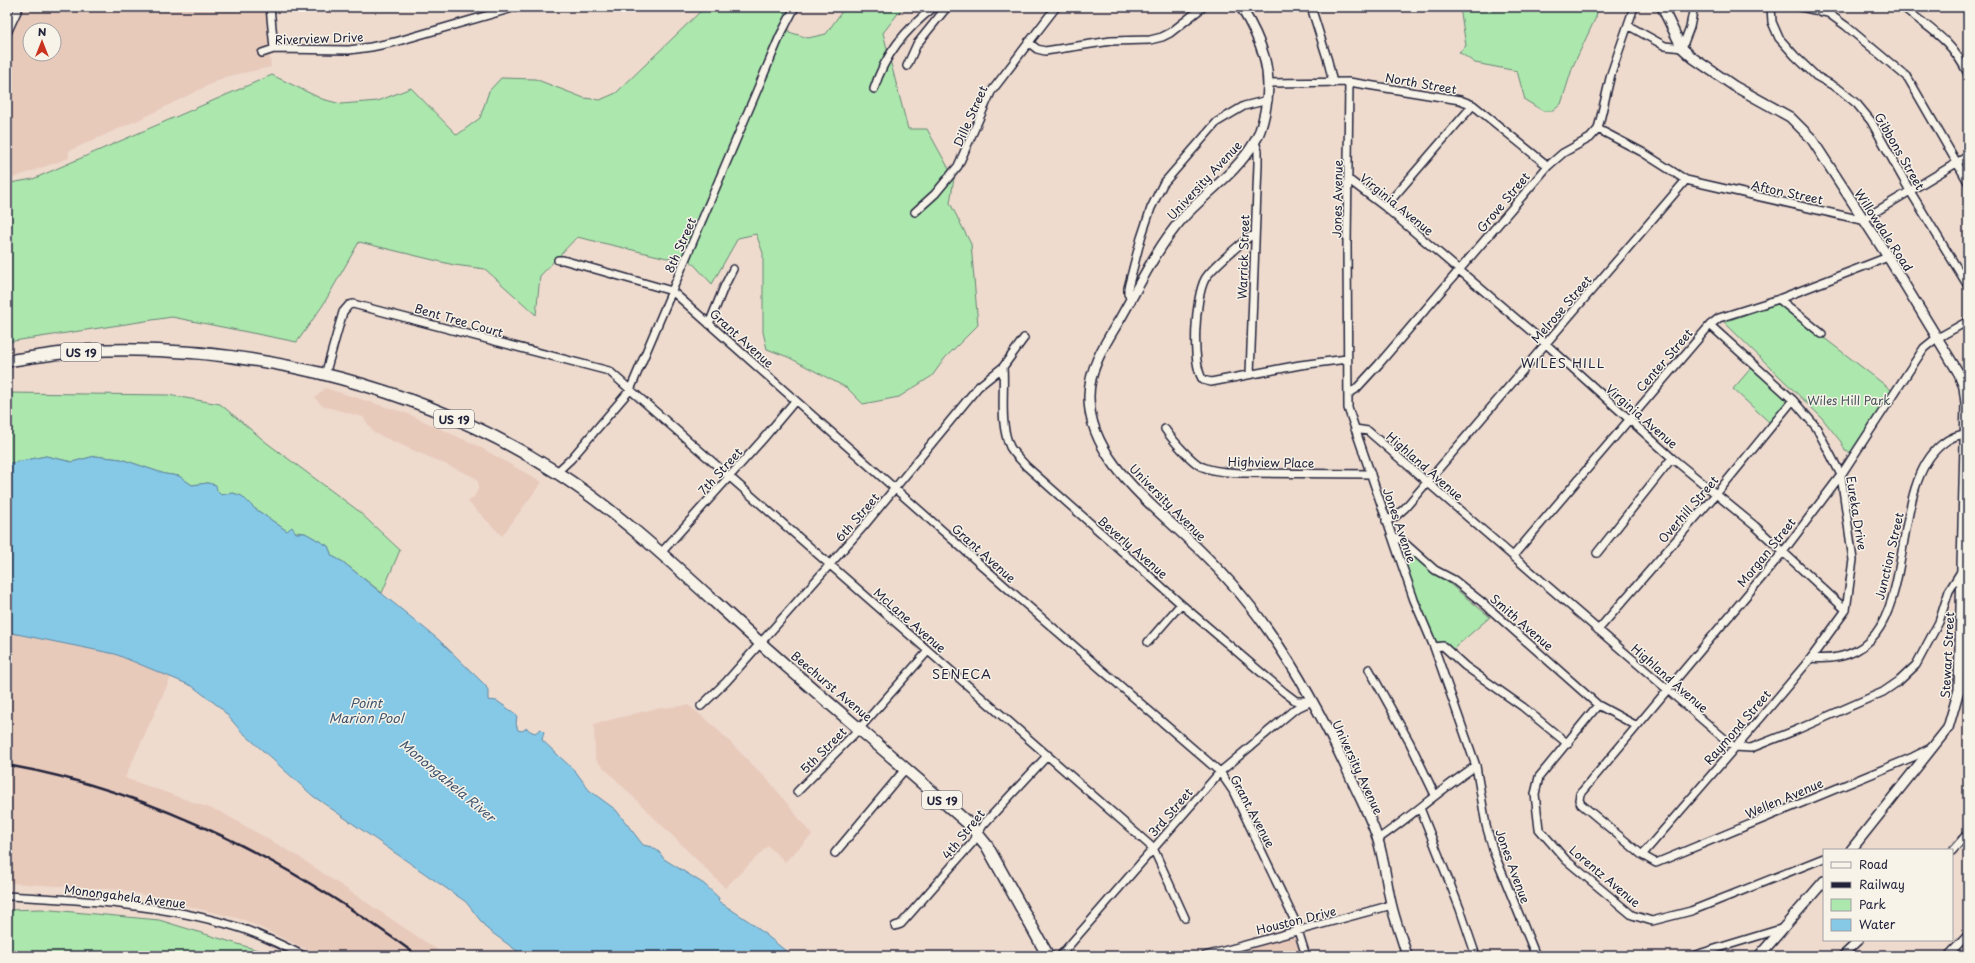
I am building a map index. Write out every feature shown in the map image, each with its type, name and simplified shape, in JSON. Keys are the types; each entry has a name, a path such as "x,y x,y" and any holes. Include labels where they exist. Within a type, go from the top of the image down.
{"main road":[{"name":"US 19","path":"7,361 60,353 106,350 207,353 255,360 325,376 388,394 450,417 502,442 557,472"},
{"name":"Beechurst Avenue","path":"557,472 625,523 760,643 860,728 970,825 987,846 1048,956"}],"street":[{"path":"7,33 19,7"},
{"path":"270,7 274,49"},
{"name":"Riverview Drive","path":"262,53 274,49 349,50 371,47 395,42 516,7"},
{"name":"8th Street","path":"557,472 571,459 630,390 780,36 795,7"},
{"path":"874,89 882,66 894,46 903,35 934,7"},
{"path":"907,66 917,44 947,7"},
{"name":"Dille Street","path":"915,212 935,194 958,166 991,92 1056,7"},
{"path":"1028,42 1037,49 1045,51 1111,41 1150,40 1170,33 1203,7"},
{"name":"University Avenue","path":"1241,7 1261,48 1267,67 1269,83 1268,100 1263,123 1255,142 1239,162 1171,233 1132,297 1101,352 1093,372 1088,395 1091,416 1098,440 1123,476 1146,501 1220,572 1268,630 1312,701 1335,744 1378,839 1392,905 1407,956"},
{"path":"1311,7 1328,61 1333,83"},
{"path":"1598,129 1611,74 1629,26 1634,7"},
{"name":"Willowdale Road","path":"1662,7 1682,48 1693,58 1734,86 1790,117 1801,126 1821,153 1862,220 1888,257 1958,372 1964,386 1967,434 1966,489 1963,531"},
{"path":"1629,26 1664,46 1682,48 1690,27 1694,7"},
{"name":"Gibbons Street","path":"1771,7 1772,22 1778,38 1816,76 1839,89 1857,104 1871,121 1910,191 1968,286"},
{"path":"1801,7 1828,13 1846,26 1908,78 1968,182"},
{"path":"1903,7 1935,31 1951,46 1968,74"},
{"name":"North Street","path":"1269,83 1349,82 1460,100 1473,105 1548,166"},
{"name":"Jones Avenue","path":"1349,82 1348,408 1414,600 1434,647 1476,766 1486,825 1494,853 1536,956"},
{"path":"1132,297 1128,294 1128,288 1151,208 1163,184 1217,122 1244,106 1268,100"},
{"path":"1385,207 1473,105"},
{"name":"Grove Street","path":"1348,394 1356,389 1379,364 1548,166 1563,153 1590,138 1598,129"},
{"name":"Afton Street","path":"1598,129 1642,152 1686,180 1862,220"},
{"name":"Warrick Street","path":"1250,374 1258,151 1255,142"},
{"path":"1862,220 1968,156"},
{"name":"Virginia Avenue","path":"1348,179 1385,207 1546,344 1672,458 1717,493 1846,610"},
{"name":"Melrose Street","path":"1386,521 1396,516 1405,508 1686,180"},
{"path":"1255,235 1249,236 1205,278 1195,324 1199,375 1203,380 1211,382 1250,374 1348,359"},
{"name":"Center Street","path":"1513,556 1628,419 1710,325 1719,318 1779,299 1888,257"},
{"name":"Grant Avenue","path":"558,260 570,262 672,291 795,401 896,487 1012,592 1220,772 1233,791 1299,929 1306,956"},
{"path":"709,324 724,287 733,270"},
{"path":"1779,299 1822,334"},
{"name":"Bent Tree Court","path":"325,376 343,312 349,305 353,304 610,371 630,390"},
{"name":"Morgan Street","path":"1579,800 1580,794 1666,689 1783,552 1841,475 1924,348 1937,338 1968,321"},
{"name":"Eureka Drive","path":"1710,325 1793,400 1816,427 1841,475 1853,560 1846,610"},
{"name":"6th Street","path":"701,706 726,682 863,527 978,388 1003,367 1024,338"},
{"name":"Beverly Avenue","path":"1003,367 1006,436 1011,448 1026,466 1181,604 1296,702 1312,701"},
{"name":"McLane Avenue","path":"630,390 1153,848 1185,918"},
{"name":"Overhill Street","path":"1598,630 1717,493 1793,400"},
{"name":"7th Street","path":"660,554 795,401"},
{"name":"Highview Place","path":"1165,429 1171,438 1201,467 1240,473 1371,474"},
{"name":"Highland Avenue","path":"1355,429 1368,431 1734,747"},
{"name":"Junction Street","path":"1810,658 1826,659 1841,657 1857,651 1871,640 1882,626 1890,603 1912,502 1924,465 1936,449 1948,439 1967,434"},
{"path":"1597,553 1672,458"},
{"path":"1963,531 1968,523"},
{"name":"Stewart Street","path":"1850,849 1936,745 1948,728 1959,690 1963,531"},
{"name":"Smith Avenue","path":"1392,536 1400,539 1435,570 1454,580 1483,603 1598,705 1636,726"},
{"path":"1734,747 1751,748 1787,734 1883,692 1899,681 1916,665 1939,622 1949,591 1962,570"},
{"path":"1148,642 1181,604"},
{"name":"Raymond Street","path":"1642,855 1764,714 1810,658 1846,610"},
{"path":"1434,647 1443,646 1465,666 1523,707 1568,744"},
{"name":"5th Street","path":"797,792 860,728 928,651"},
{"path":"1369,669 1410,743 1435,795"},
{"name":"3rd Street","path":"1060,956 1220,772 1295,709 1312,701"},
{"name":"Lorentz Avenue","path":"1598,705 1568,744 1539,777 1535,794 1539,829 1566,860 1632,915 1652,921 1691,911 1823,858"},
{"name":"Wellen Avenue","path":"1579,800 1642,855 1656,863 1785,808 1913,757 1936,745"},
{"name":"4th Street","path":"895,926 901,924 973,842 983,825 1048,755"},
{"path":"1378,839 1420,808 1451,782 1476,766"},
{"path":"835,853 906,768"},
{"path":"1420,808 1460,909 1476,956"},
{"path":"1953,850 1968,833"},
{"path":"1759,956 1823,883"},
{"name":"Monongahela Avenue","path":"7,896 128,906 197,917 243,929 275,941 304,956"},
{"name":"Houston Drive","path":"1205,956 1299,929 1348,918 1392,905"},
{"path":"1692,956 1785,927"},
{"path":"1948,956 1968,935"},
{"path":"1842,956 1858,941"}],"shaded area":[{"path":"7,7 265,7 271,67 225,77 145,117 69,151 69,158 13,178 7,189"},
{"path":"325,388 406,413 476,445 542,482 502,536 468,502 474,497 478,489 478,482 474,477 374,433 363,417 322,406 315,398"},
{"path":"7,632 115,654 171,677 125,778 221,812 296,855 442,953 440,956 320,956 244,920 123,890 7,883 7,797 13,736 7,735"},
{"path":"688,705 712,724 771,783 812,835 785,862 768,846 725,888 595,759 594,724 653,709"},
{"path":"1294,935 1301,956 1220,956 1243,948"}],"green space":[{"path":"705,7 790,7 787,14 789,32 808,38 826,34 845,7 903,7 883,33 908,129 927,129 954,178 950,203 971,244 978,325 945,358 932,376 899,397 863,404 847,388 788,357 767,349 763,332 763,253 756,234 738,238 712,284 685,255 667,258 577,237 540,276 536,315 485,269 454,265 359,242 323,305 297,342 172,317 7,342 7,193 10,183 33,179 272,75 322,99 341,104 378,101 411,88 457,135 480,118 489,91 501,78 535,79 584,98 600,100 616,93"},
{"path":"1460,7 1598,7 1596,17 1573,66 1561,104 1553,111 1543,111 1525,100 1517,71 1475,63 1459,52 1466,46"},
{"name":"Wiles Hill Park","path":"1779,303 1894,392 1853,453 1845,451 1841,442 1822,418 1724,322"},
{"path":"1752,367 1788,400 1769,422 1733,389"},
{"path":"7,393 168,395 220,404 267,443 356,509 400,550 382,593 343,562 332,556 328,546 305,533 287,531 254,508 242,496 233,493 221,495 208,483 192,485 179,476 165,474 121,459 95,456 72,462 46,456 7,464"},
{"path":"1406,548 1490,617 1452,650 1436,644 1402,556"},
{"path":"41,909 159,920 264,952 271,956 7,956 7,910"}],"water":[{"name":"Point Marion Pool","path":"46,456 72,462 95,456 121,459 165,474 179,476 192,485 208,483 216,485 217,491 221,495 233,493 242,496 254,508 287,531 292,527 296,533 305,533 328,546 332,556 343,562 439,640 485,685 488,690 488,700 497,701 517,715 516,724 518,730 522,731 527,728 535,733 541,729 544,732 542,740 576,772 589,790 616,810 643,845 652,847 659,852 664,859 704,884 719,898 718,901 750,922 792,956 524,956 487,929 466,902 313,796 240,730 221,708 192,686 115,654 7,632 7,464"}],"railway":[{"path":"7,765 63,777 118,793 171,813 223,836 274,863 323,892 418,956"}],"district":[{"name":"WILES HILL","path":"1563,362"},
{"name":"SENECA","path":"962,673"}],"water label":[{"name":"Monongahela River","path":"448,780"}]}
